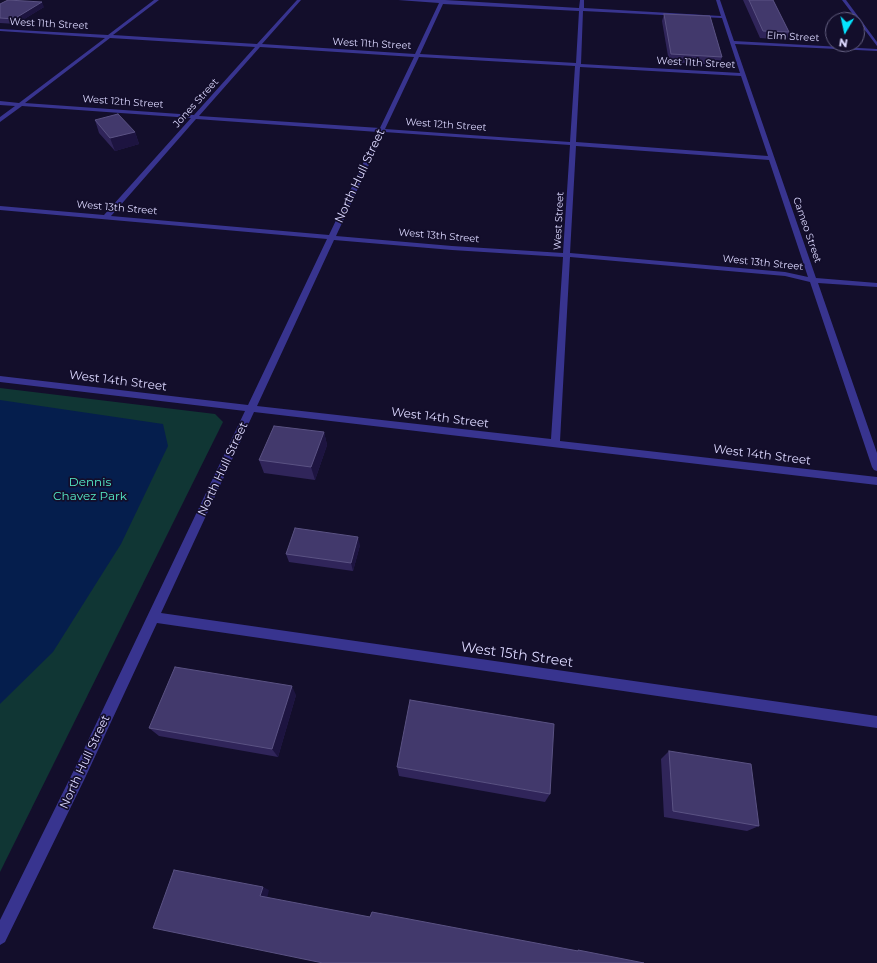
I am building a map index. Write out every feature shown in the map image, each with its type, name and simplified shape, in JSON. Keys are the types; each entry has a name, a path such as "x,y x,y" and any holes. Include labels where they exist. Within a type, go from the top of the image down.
{"street":[{"path":"0,120 157,0"},
{"name":"Jones Street","path":"106,217 299,0"},
{"path":"400,0 442,1 724,17"},
{"name":"West Street","path":"556,444 582,0"},
{"name":"Cameo Street","path":"718,0 877,467"},
{"path":"844,0 877,45"},
{"name":"North Hull Street","path":"0,937 153,617 442,1"},
{"name":"West 11th Street","path":"0,30 743,75"},
{"name":"Elm Street","path":"732,42 877,50"},
{"name":"West 12th Street","path":"0,103 772,158"},
{"name":"West 13th Street","path":"0,208 452,248 568,255 785,274 813,280 877,285"},
{"name":"West 14th Street","path":"0,379 877,481"},
{"name":"West 15th Street","path":"153,617 877,722"}],"green space":[{"name":"Dennis Chavez Park","path":"0,388 215,414 223,422 0,872"}],"water":[{"path":"0,400 163,424 168,446 121,544 53,652 0,704"}],"building":[{"path":"8,0 42,2 14,19 0,18 0,4"},
{"path":"749,0 773,0 789,32 763,31"},
{"path":"664,14 710,16 722,57 671,54"},
{"path":"118,114 135,132 110,138 95,120"},
{"path":"274,426 324,432 311,467 259,460"},
{"path":"295,528 358,537 351,563 286,554"},
{"path":"175,667 292,686 272,749 149,728"},
{"path":"410,700 554,724 550,794 397,767"},
{"path":"669,751 751,764 759,826 673,811"},
{"path":"174,870 263,887 260,896 370,917 372,912 644,963 323,963 153,928"}]}
